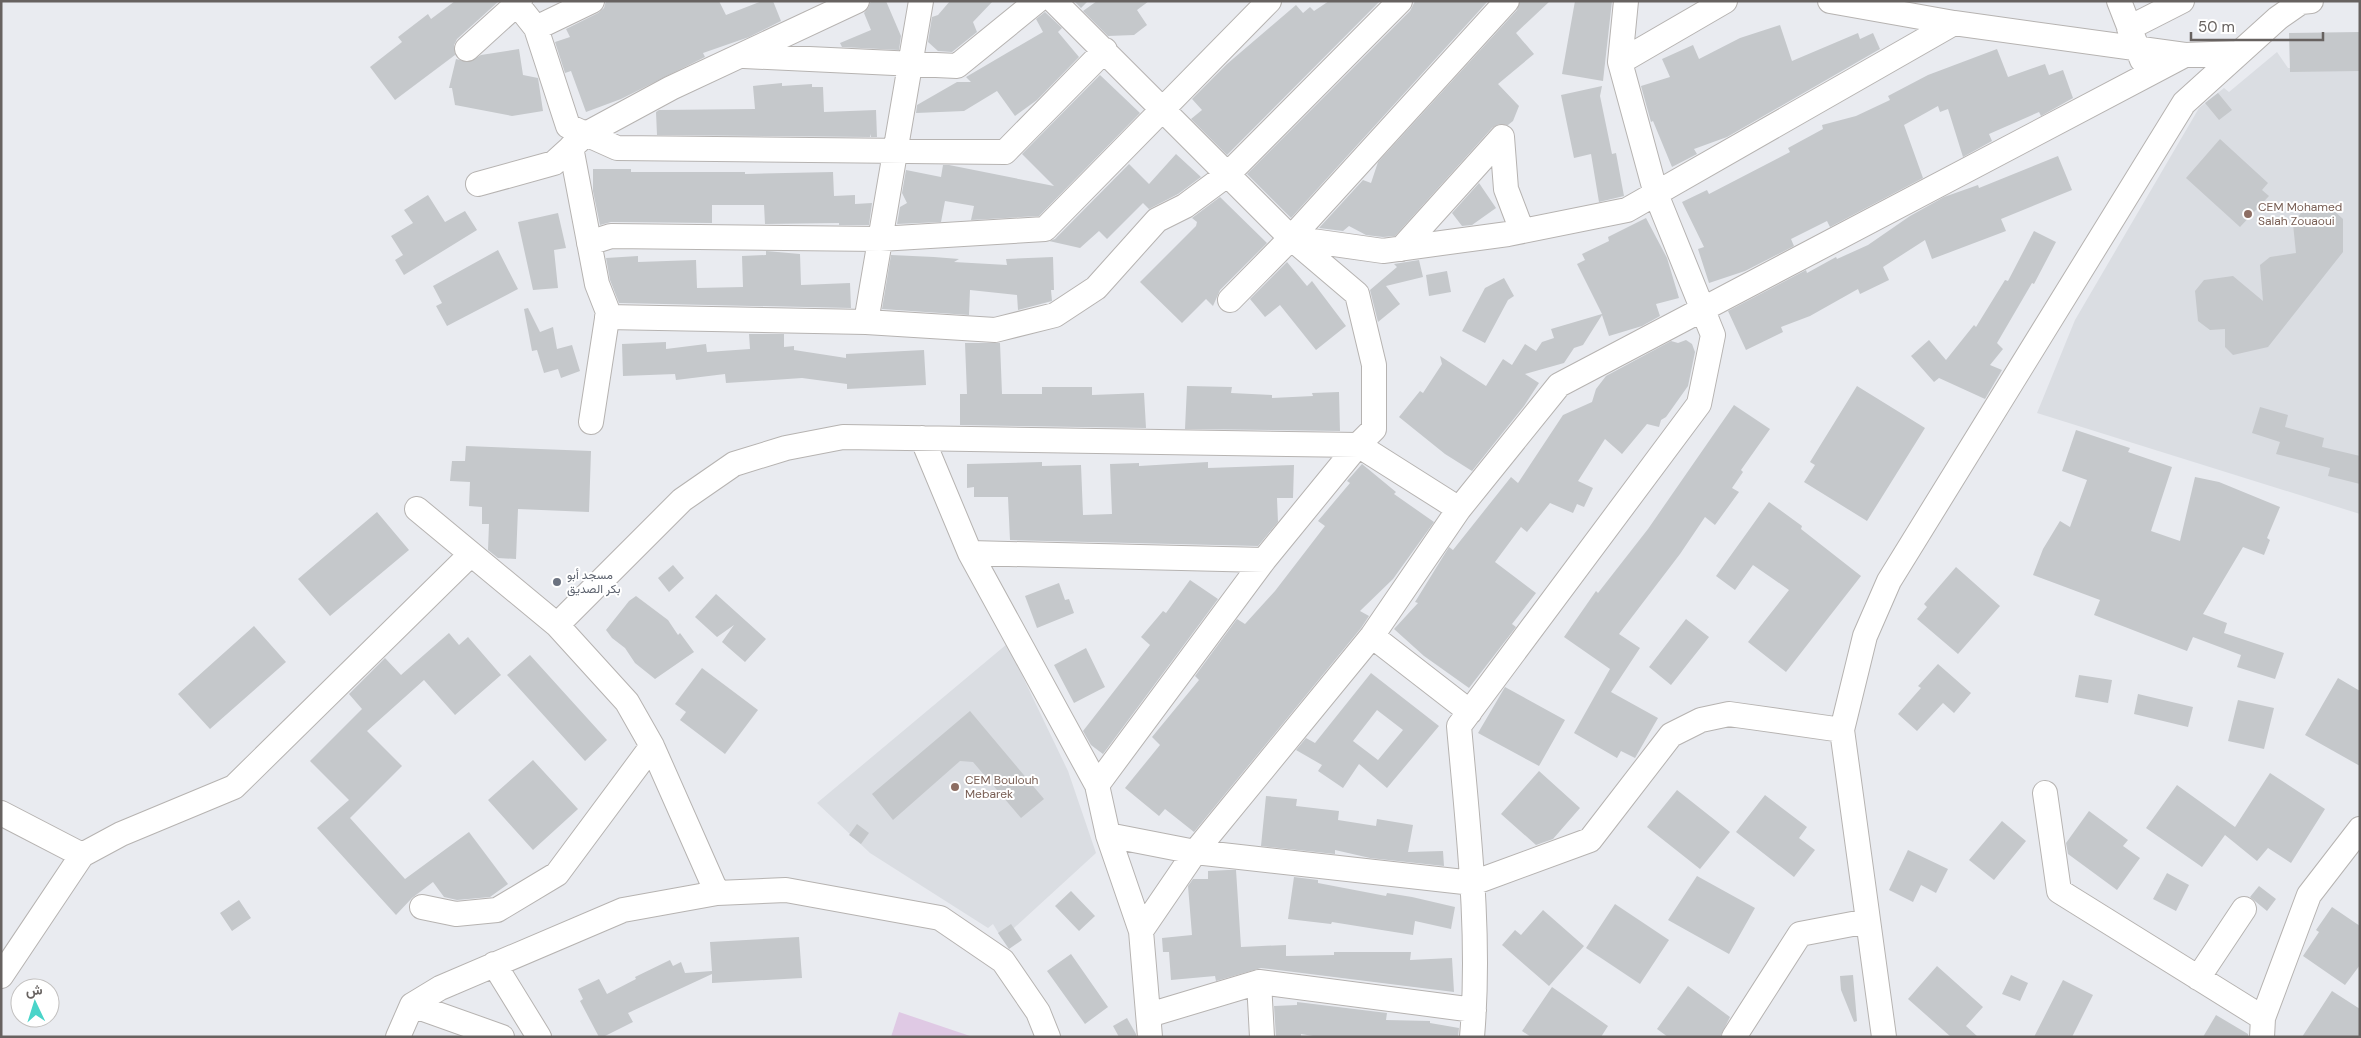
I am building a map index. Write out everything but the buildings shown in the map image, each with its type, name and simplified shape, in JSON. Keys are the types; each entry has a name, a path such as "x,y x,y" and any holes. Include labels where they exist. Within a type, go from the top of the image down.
{"street":[{"path":"536,28 592,1"},
{"path":"478,184 554,164 579,141 671,88 857,1"},
{"path":"866,322 921,1"},
{"path":"741,56 957,66 1037,1"},
{"path":"1054,1 1291,238 1357,294 1374,365 1374,429 1358,445 1264,560 1097,785"},
{"path":"589,243 612,236 880,239 1045,229 1269,1"},
{"path":"607,317 866,322 995,330 1055,315 1096,288 1157,220 1185,206 1228,174 1400,1"},
{"path":"1230,300 1291,238 1507,1"},
{"path":"1472,1037 1474,1010 1473,883 1460,726 1699,404 1713,335 1704,308 1656,194 1620,62 1626,1"},
{"path":"1620,62 1725,1"},
{"path":"1830,1 1954,23 2133,38 2185,55 2239,53"},
{"path":"2119,1 2148,74"},
{"path":"2133,38 2182,1"},
{"path":"1884,1037 1842,730 1865,636 1889,581 2184,103 2239,53 2278,9 2310,1"},
{"path":"467,49 519,3 536,28 568,126 579,141 589,243 597,284 608,312 591,422"},
{"path":"1291,238 1383,251 1522,231 1627,210 1954,23"},
{"path":"579,141 617,148 1005,152 1105,50"},
{"path":"1142,931 1195,852 1372,636 1460,509 1559,385 2185,55"},
{"path":"1401,249 1502,136 1506,190 1522,231"},
{"path":"557,625 682,500 734,464 786,448 843,437 1358,445 1460,509"},
{"path":"922,438 970,553 1097,785 1108,835 1142,931 1149,1026 1258,982 1474,1010"},
{"path":"417,509 557,625 628,702 652,746 716,893"},
{"path":"970,553 1264,560"},
{"path":"1,976 82,855 121,834 234,786 471,554"},
{"path":"1372,636 1470,712"},
{"path":"1108,835 1195,852 1473,883 1590,840 1671,734 1701,720 1729,714 1842,730"},
{"path":"422,907 456,914 497,910 557,874 652,746"},
{"path":"2045,793 2059,891 2198,978 2262,1028 2309,895 2360,829"},
{"path":"1,813 82,855"},
{"path":"398,1037 412,1005 440,988 623,910 716,893 786,890 940,918 1003,961 1038,1012 1048,1037"},
{"path":"2198,978 2244,909"},
{"path":"1734,1037 1800,934 1868,921"},
{"path":"494,964 540,1037"},
{"path":"1258,982 1262,1037"},
{"path":"412,1005 502,1037"}],"shaded area":[{"name":"CEM Mohamed Salah Zouaoui","path":"2277,52 2288,68 2360,68 2360,514 2037,413 2075,320 2199,108 2224,88 2229,92"},
{"name":"CEM Boulouh Mebarek","path":"1007,644 1068,771 1096,853 1002,939 993,924 988,928 870,853 817,803"},
{"path":"899,1012 973,1037 891,1037"}],"place":[{"name":"CEM Mohamed Salah Zouaoui","path":"2248,214"},
{"name":"مسجد أبو بكر الصديق","path":"557,582"},
{"name":"CEM Boulouh Mebarek","path":"955,787"}]}
